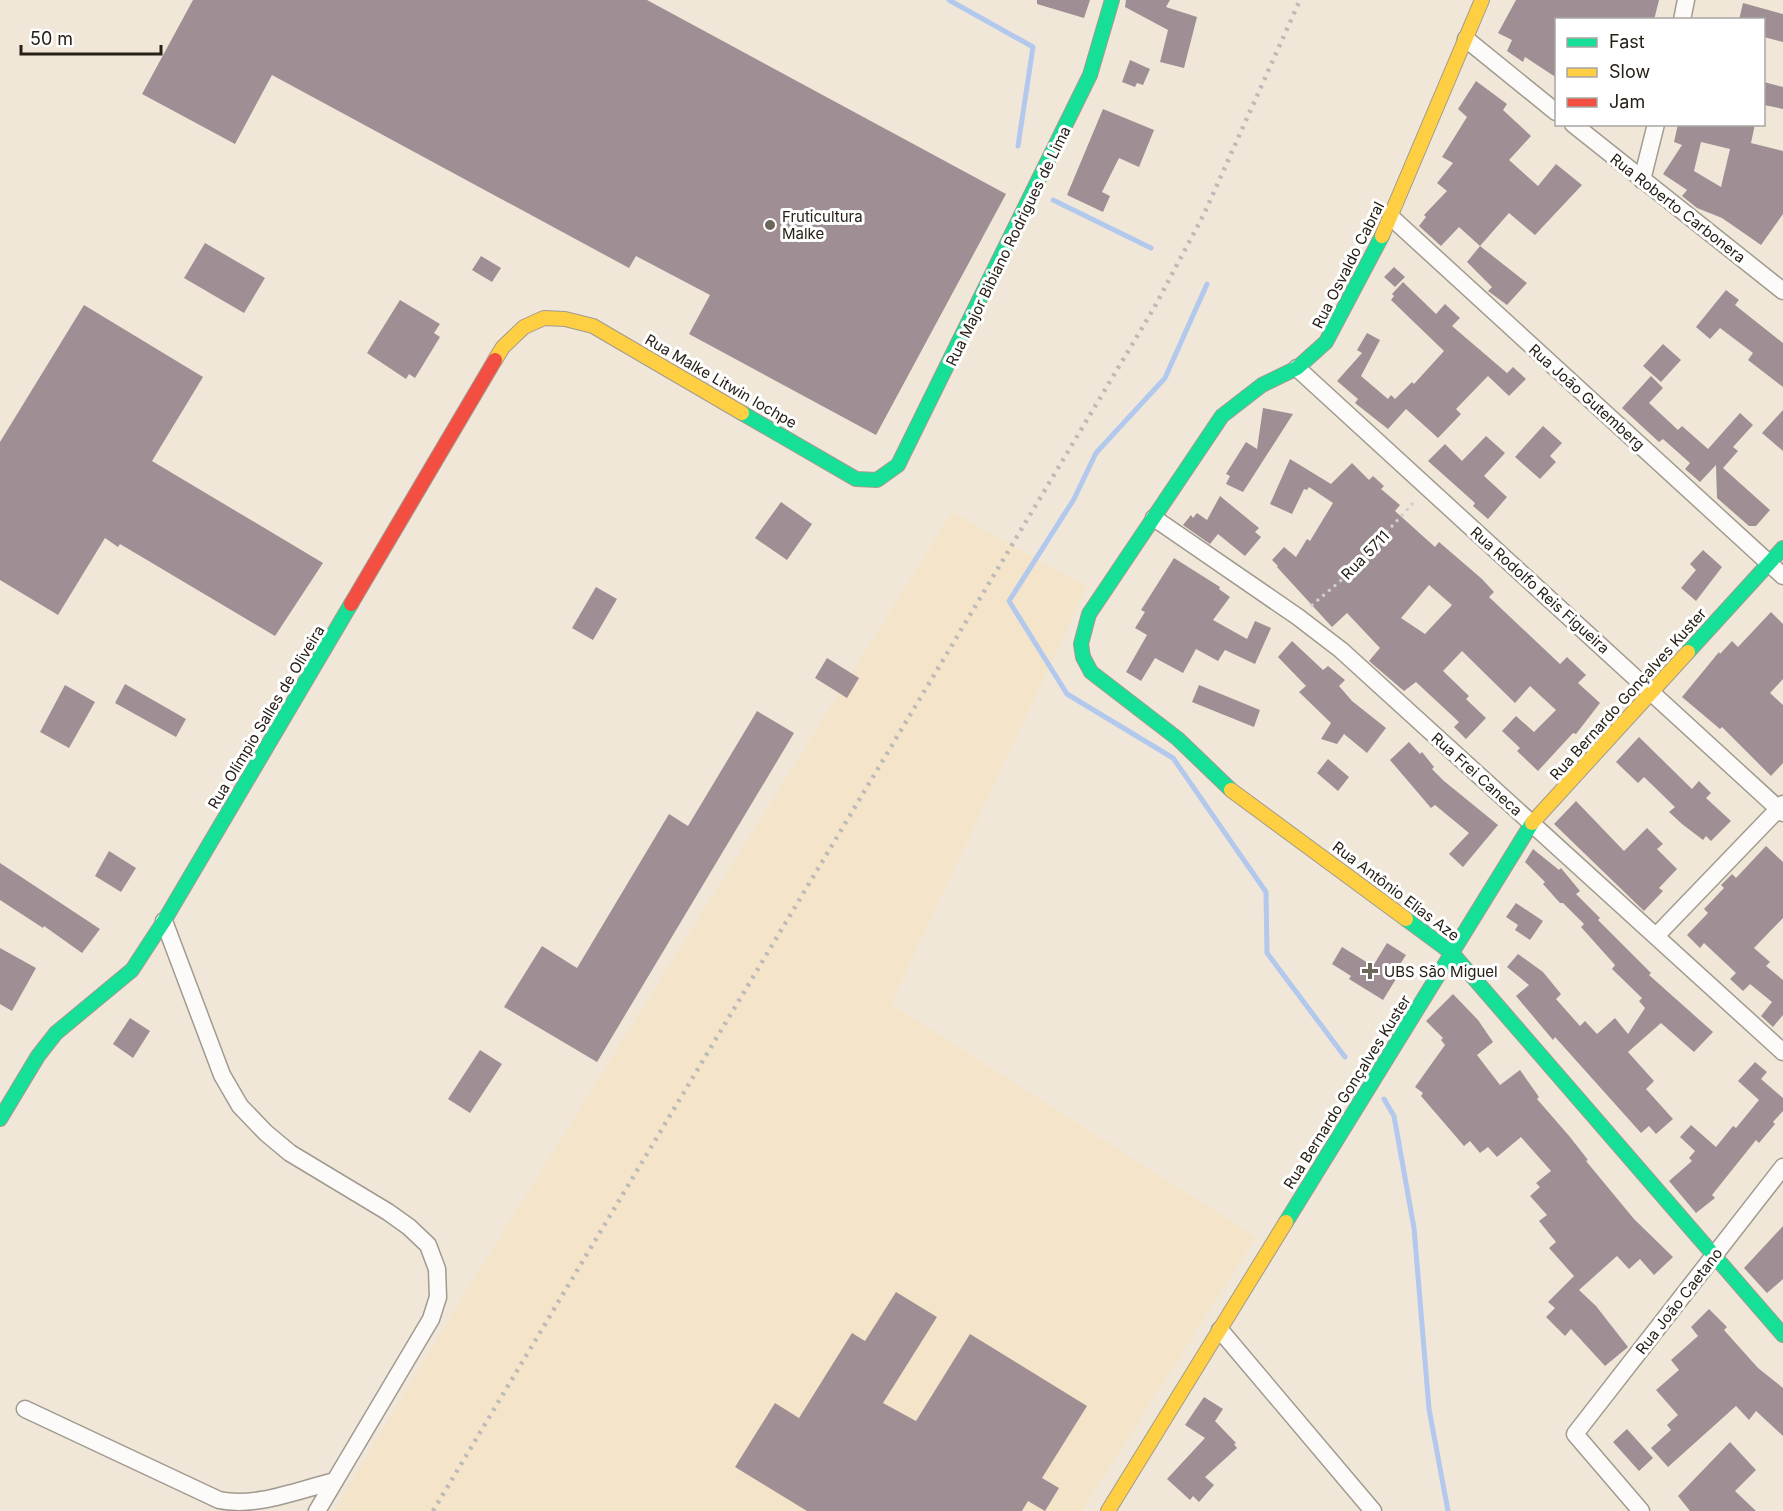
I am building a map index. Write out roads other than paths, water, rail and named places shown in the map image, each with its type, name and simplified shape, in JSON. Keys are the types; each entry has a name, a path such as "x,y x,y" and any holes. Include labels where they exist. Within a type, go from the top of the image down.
{"street":[{"name":"Rua Major Bibiano Rodrigues de Lima","path":"881,480 893,472 903,459 1048,167 1090,75 1112,0"},
{"name":"Rua Osvaldo Cabral","path":"1079,644 1089,614 1227,411 1262,385 1297,368 1326,342 1392,218 1482,0"},
{"path":"1682,18 1686,0"},
{"path":"1466,39 1555,110"},
{"name":"Rua Roberto Carbonera","path":"1575,126 1783,291"},
{"path":"1642,180 1656,126"},
{"name":"Rua João Gutemberg","path":"1392,218 1783,576"},
{"name":"Rua Malke Litwin Iochpe","path":"541,318 564,317 593,326 856,479 870,482 881,480"},
{"name":"Rua Olímpio Salles de Oliveira","path":"0,1119 38,1056 56,1033 132,970 164,921 503,347 522,327 541,318"},
{"name":"Rua Rodolfo Reis Figueira","path":"1297,368 1781,808"},
{"name":"Rua Frei Caneca","path":"1154,518 1298,616 1341,650 1783,1052"},
{"name":"Rua Bernardo Gonçalves Kuster","path":"1108,1511 1532,823 1783,549"},
{"name":"Rua Antônio Elias Aze","path":"1079,644 1082,658 1091,672 1178,738 1234,792 1452,953 1783,1335"},
{"path":"1656,936 1781,808"},
{"path":"164,921 222,1075 240,1106 266,1133 290,1152 395,1217 428,1245 437,1269 438,1297 431,1319 317,1511"},
{"name":"Rua João Caetano","path":"1641,1511 1575,1434 1783,1167"},
{"path":"1220,1330 1373,1511"},
{"path":"25,1409 219,1500 236,1504 335,1481"}],"waterway":[{"path":"949,0 1033,47 1018,146"},
{"path":"1053,200 1151,248"},
{"path":"1207,284 1165,378 1096,453 1074,499 1009,601 1067,694 1173,758 1266,892 1267,953 1345,1057"},
{"path":"1384,1099 1394,1116 1414,1228 1429,1409 1448,1511"}],"railway":[{"path":"433,1511 1154,308 1204,214 1300,0"}],"place":[{"name":"Fruticultura Malke","path":"770,225"},
{"name":"UBS São Miguel","path":"1370,971"}]}
